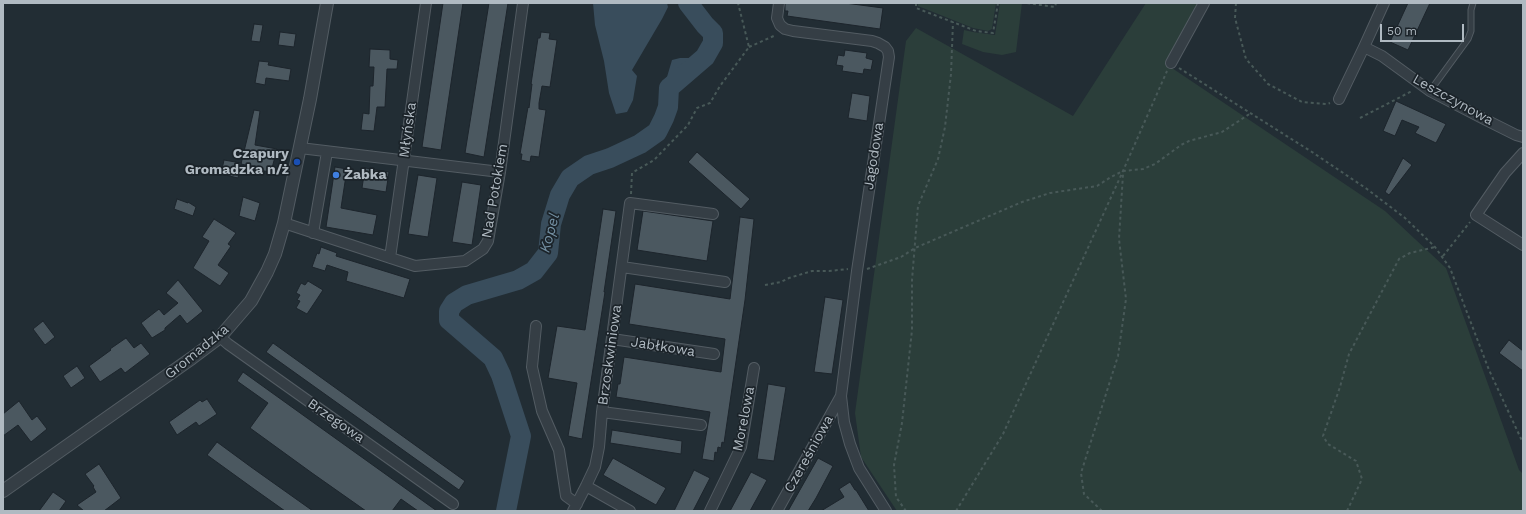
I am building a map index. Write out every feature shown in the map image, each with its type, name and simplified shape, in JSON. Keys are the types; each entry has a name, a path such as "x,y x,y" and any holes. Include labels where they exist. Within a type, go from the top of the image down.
{"street":[{"name":"Gromadzka","path":"3,491 220,337 245,309 258,289 275,254 284,224 321,46 327,3"},
{"name":"Młyńska","path":"390,258 426,3"},
{"name":"Nad Potokiem","path":"284,224 415,266 465,261 483,250 488,241 500,172 523,3"},
{"path":"779,3 777,18 780,25 785,28"},
{"path":"1171,63 1204,3"},
{"path":"1339,99 1384,3"},
{"name":"Jagodowa","path":"785,28 793,31 878,42 888,51 889,57 857,270 841,396"},
{"name":"Leszczynowa","path":"1364,47 1382,56 1430,91 1516,135 1523,137"},
{"path":"300,148 500,172"},
{"path":"313,233 326,152"},
{"path":"1523,153 1505,173 1476,215 1523,245"},
{"path":"630,203 714,214"},
{"name":"Brzoskwiniowa","path":"536,326 532,367 542,411 559,450 566,496 575,507 595,467 599,448 602,412 630,203"},
{"path":"622,267 725,282"},
{"name":"Brzegowa","path":"220,337 453,504"},
{"name":"Jabłkowa","path":"612,339 714,354"},
{"name":"Morelowa","path":"710,511 741,447 754,368"},
{"path":"841,396 844,422 859,468 886,511"},
{"name":"Czereśniowa","path":"777,511 841,396"},
{"path":"602,412 701,425"},
{"path":"586,486 630,511"}],"lane":[{"path":"1430,91 1468,39 1471,31 1471,10 1473,3"}],"path":[{"path":"738,3 749,47"},
{"path":"916,3 916,8 976,31 993,33 998,3"},
{"path":"1027,3 1055,7 1056,3"},
{"path":"1236,3 1236,18 1246,58 1268,84 1302,102 1327,104 1339,99"},
{"path":"906,511 896,497 894,464 902,423 912,330 912,280 918,206 938,159 945,127 951,74 953,22"},
{"path":"630,203 632,173 654,160 688,125 697,108 710,103 720,86 749,47 777,35 785,28"},
{"path":"956,511 1003,434 1123,172 1171,63 1334,166 1367,189 1404,218 1435,247 1450,268 1489,370 1523,443"},
{"path":"1360,118 1412,91 1420,84"},
{"path":"765,285 781,282 788,278 812,271 829,271 845,268 862,271 901,257 915,248 1022,202 1050,193 1097,186 1111,177 1123,172 1144,169 1155,164 1181,145 1189,141 1222,132 1251,113"},
{"path":"1102,511 1084,494 1081,473 1118,356 1126,299 1119,238 1123,172"},
{"path":"1443,257 1476,215"},
{"path":"1347,511 1362,479 1356,461 1328,444 1323,436 1340,387 1349,354 1399,259 1410,253 1435,247"}],"green space":[{"path":"918,3 996,3 992,29 988,31 973,28 918,6"},
{"path":"1000,3 1022,3 1016,52 1002,55 983,52 962,44 964,30 995,35"},
{"path":"1146,3 1198,3 1166,64 1385,211 1446,268 1519,470 1523,474 1523,511 897,511 861,457 855,413 906,41 916,28 1073,116"}],"water":[{"path":"593,3 667,3 668,7 662,19 632,70 637,76 633,100 627,112 616,114 609,93 604,61 595,25"},
{"path":"691,58 699,62 700,70 696,77 673,95 662,81 667,77 672,60"}],"building":[{"path":"443,3 463,3 441,150 422,147"},
{"path":"489,3 508,3 484,157 465,153"},
{"path":"785,3 845,3 883,8 880,29 787,16 788,11 785,11"},
{"path":"1408,3 1430,3 1408,50 1390,42"},
{"path":"254,24 263,25 260,42 251,41"},
{"path":"280,32 296,34 294,47 278,45"},
{"path":"541,32 550,33 549,39 557,40 550,87 542,86 539,103 539,109 546,110 539,157 531,156 530,162 521,160 522,154 520,154 528,107 529,108 538,38 540,38"},
{"path":"370,49 390,50 390,59 398,60 397,69 387,69 385,107 377,107 374,131 361,130 363,113 369,114 370,86 373,86 374,67 369,67"},
{"path":"845,50 867,53 866,58 873,60 871,70 864,69 863,74 842,71 843,66 836,65 838,55 844,56"},
{"path":"259,61 269,62 268,65 291,69 289,81 266,78 265,85 255,83"},
{"path":"852,93 870,96 867,121 848,118"},
{"path":"1396,101 1446,124 1436,143 1415,133 1419,127 1402,120 1395,136 1383,131"},
{"path":"254,110 260,111 255,145 277,149 271,172 258,170 259,168 241,164"},
{"path":"697,152 750,199 741,209 688,162"},
{"path":"1403,158 1412,165 1389,195 1385,192"},
{"path":"224,160 241,163 238,178 221,174"},
{"path":"335,167 347,169 341,208 377,215 373,235 326,227"},
{"path":"365,168 389,172 386,192 362,188"},
{"path":"418,175 437,178 428,237 408,234"},
{"path":"462,182 481,185 472,245 452,242"},
{"path":"243,197 260,203 255,221 239,216"},
{"path":"177,199 188,202 196,207 193,216 174,209"},
{"path":"603,209 616,211 582,439 568,436 577,383 548,378 557,326 585,330"},
{"path":"643,211 713,221 707,261 637,250"},
{"path":"740,217 754,219 745,300 724,443 722,442 721,448 718,447 717,453 715,452 714,461 702,459 710,412 616,397 618,384 620,384 624,357 721,372 725,339 629,324 635,284 730,299"},
{"path":"214,219 236,233 228,244 231,246 218,265 229,273 220,286 193,268 209,241 202,237"},
{"path":"321,247 337,253 336,256 410,279 404,298 346,281 348,272 327,265 325,271 312,267"},
{"path":"178,280 203,311 187,324 180,315 165,328 165,330 152,338 141,323 159,309 164,315 178,303 166,293"},
{"path":"308,281 323,290 307,314 296,308 300,301 297,300 300,295 296,293 301,283 305,285"},
{"path":"825,297 843,300 832,374 814,372"},
{"path":"43,321 55,337 45,345 33,329"},
{"path":"126,338 134,348 141,343 150,354 125,373 121,368 100,382 89,366"},
{"path":"1509,340 1523,351 1523,371 1499,353"},
{"path":"273,343 465,481 459,490 266,352"},
{"path":"77,366 85,378 71,388 63,376"},
{"path":"243,372 437,511 418,511 401,499 392,511 366,511 312,473 250,428 268,403 237,381"},
{"path":"768,384 786,387 774,461 757,459"},
{"path":"207,399 217,414 199,426 196,422 177,435 169,422 200,400 202,402"},
{"path":"19,401 32,420 37,416 47,429 31,442 18,425 3,436 3,414"},
{"path":"612,430 682,441 681,454 610,443"},
{"path":"217,442 313,511 285,511 254,489 207,455"},
{"path":"613,458 666,488 656,505 603,475"},
{"path":"818,458 833,466 816,498 808,511 788,511"},
{"path":"99,464 121,498 104,511 84,511 77,505 96,492 93,487 94,486 85,474"},
{"path":"694,470 710,478 693,511 674,511"},
{"path":"751,472 767,480 750,511 730,511"},
{"path":"850,482 869,511 821,511 844,497 839,489"},
{"path":"53,492 66,501 59,511 39,511"}],"waterway":[{"name":"Kopel","path":"506,511 521,436 501,375 493,358 449,320 449,311 454,303 467,295 518,280 534,271 548,253 551,224 560,195 570,178 589,165 610,158 640,144 657,132 668,107 669,88 705,57 713,43 713,33 688,3"}],"place":[{"name":"Czapury Gromadzka n/ż","path":"297,162"},
{"name":"Żabka","path":"336,175"}]}
